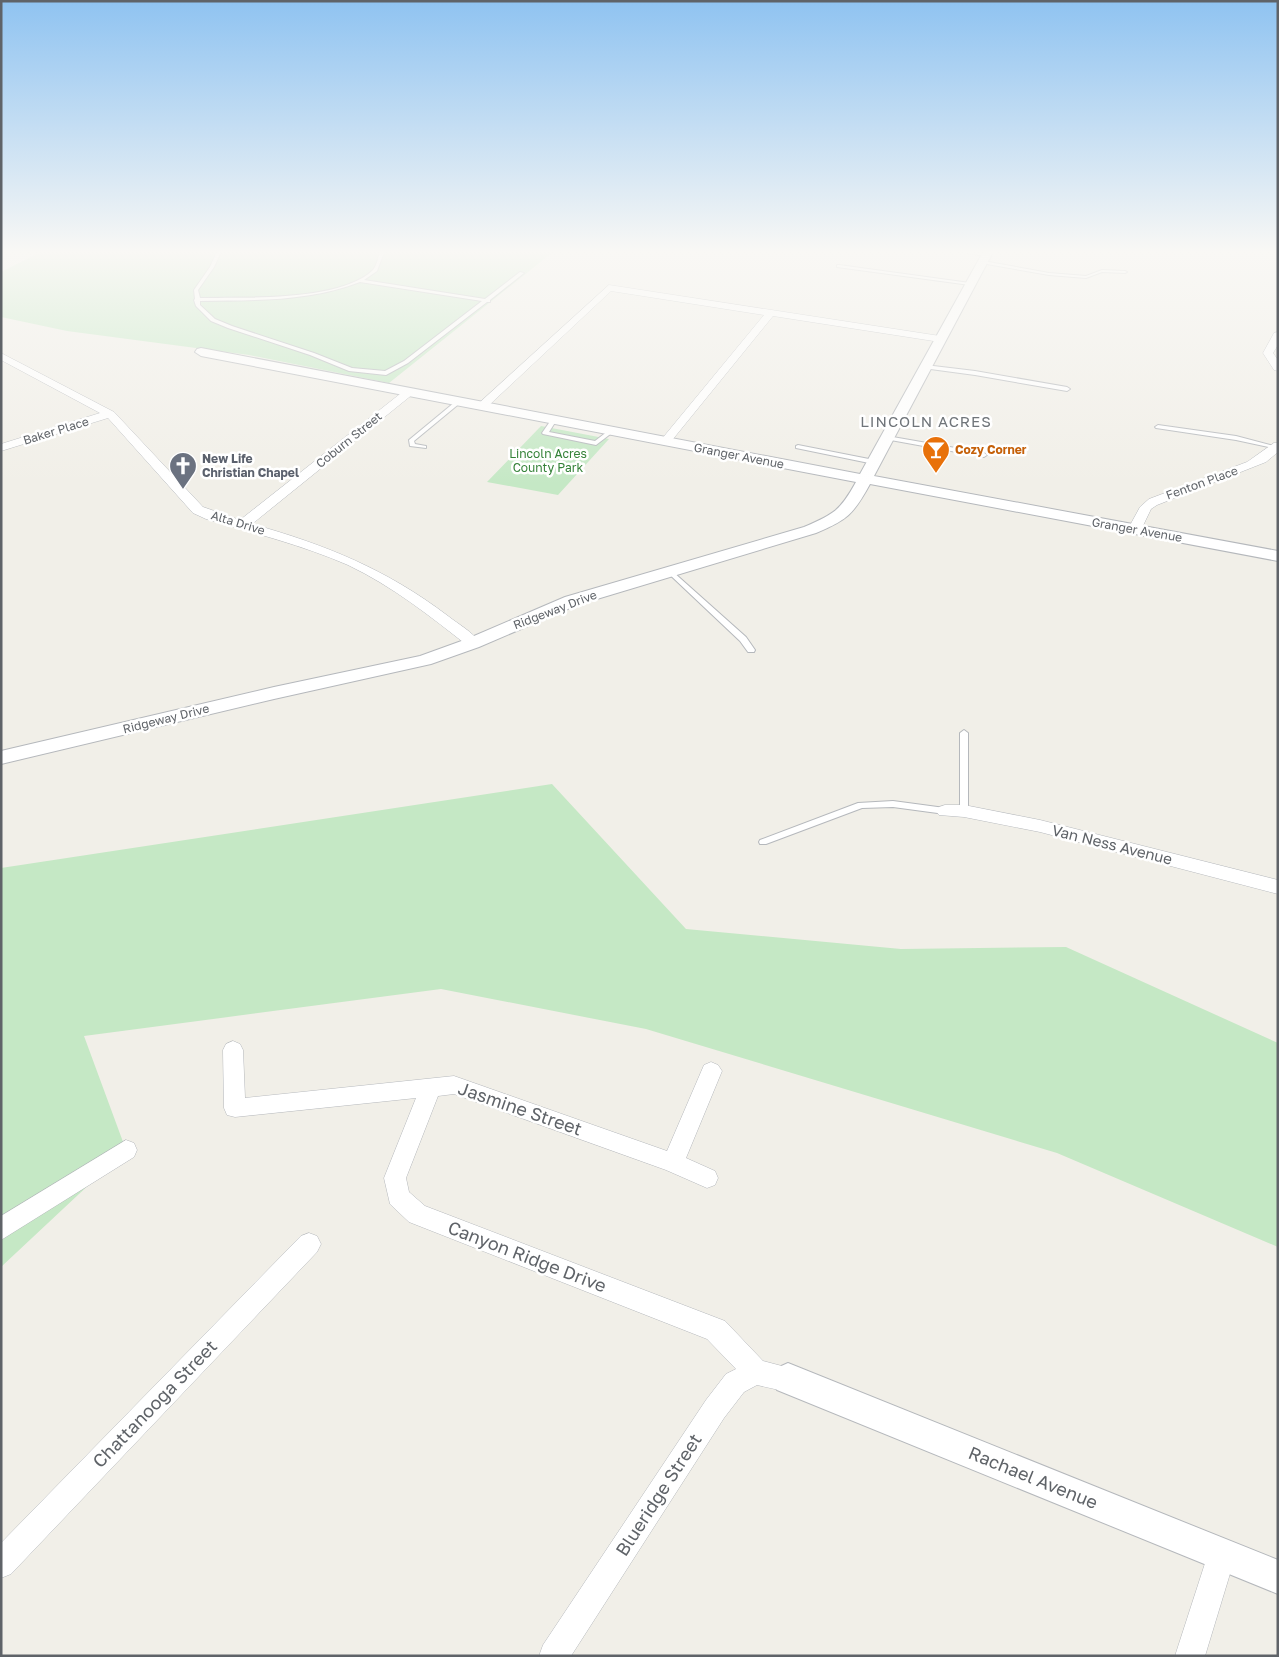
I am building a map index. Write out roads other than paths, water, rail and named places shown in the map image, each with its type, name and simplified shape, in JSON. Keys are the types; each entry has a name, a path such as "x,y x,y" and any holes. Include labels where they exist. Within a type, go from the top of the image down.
{"street":[{"path":"481,407 564,329"},
{"path":"665,442 758,329"},
{"path":"877,329 940,339"},
{"name":"Ridgeway Drive","path":"1,758 274,693 425,660 473,643 571,601 810,530 838,518 852,503 945,329"},
{"path":"1278,336 1268,353 1278,368"},
{"name":"Granger Avenue","path":"201,352 610,432 1278,556"},
{"name":"Alta Drive","path":"1,356 110,414 198,510 307,544 338,556 405,592 431,609 473,643"},
{"name":"Coburn Street","path":"242,525 409,392"},
{"name":"Baker Place","path":"1,448 110,414"},
{"name":"Fenton Place","path":"1135,529 1146,507 1153,502 1251,465 1277,447"},
{"name":"Van Ness Avenue","path":"945,811 964,811 1040,826 1278,887"},
{"name":"Jasmine Street","path":"233,1050 235,1108 454,1085 673,1162 707,1178"},
{"path":"673,1162 711,1071"},
{"name":"Canyon Ridge Drive","path":"431,1086 395,1178 398,1197 404,1203 417,1214 716,1330 756,1372"},
{"path":"1,1229 126,1150"},
{"name":"Chattanooga Street","path":"1,1564 309,1244"},
{"path":"756,1372 788,1379"},
{"name":"Blueridge Street","path":"554,1656 716,1409 735,1384 756,1372"},
{"name":"Rachael Avenue","path":"788,1379 1278,1577"},
{"path":"1190,1656 1222,1554"}],"lane":[{"path":"235,329 352,370 386,373 406,362 450,329"},
{"path":"925,367 975,373 1068,389"},
{"path":"424,447 412,445 411,441 457,402"},
{"path":"1158,427 1236,438 1277,447"},
{"path":"887,438 984,455"},
{"path":"798,447 874,462"},
{"path":"670,572 742,639 751,650"},
{"path":"964,733 964,811"},
{"path":"763,842 861,806 893,804 945,811"}],"place":[{"name":"Cozy Corner","path":"936,474"},
{"name":"New Life Christian Chapel","path":"183,490"}],"district":[{"name":"LINCOLN ACRES","path":"926,422"}],"park label":[{"name":"Lincoln Acres County Park","path":"548,461"}]}
